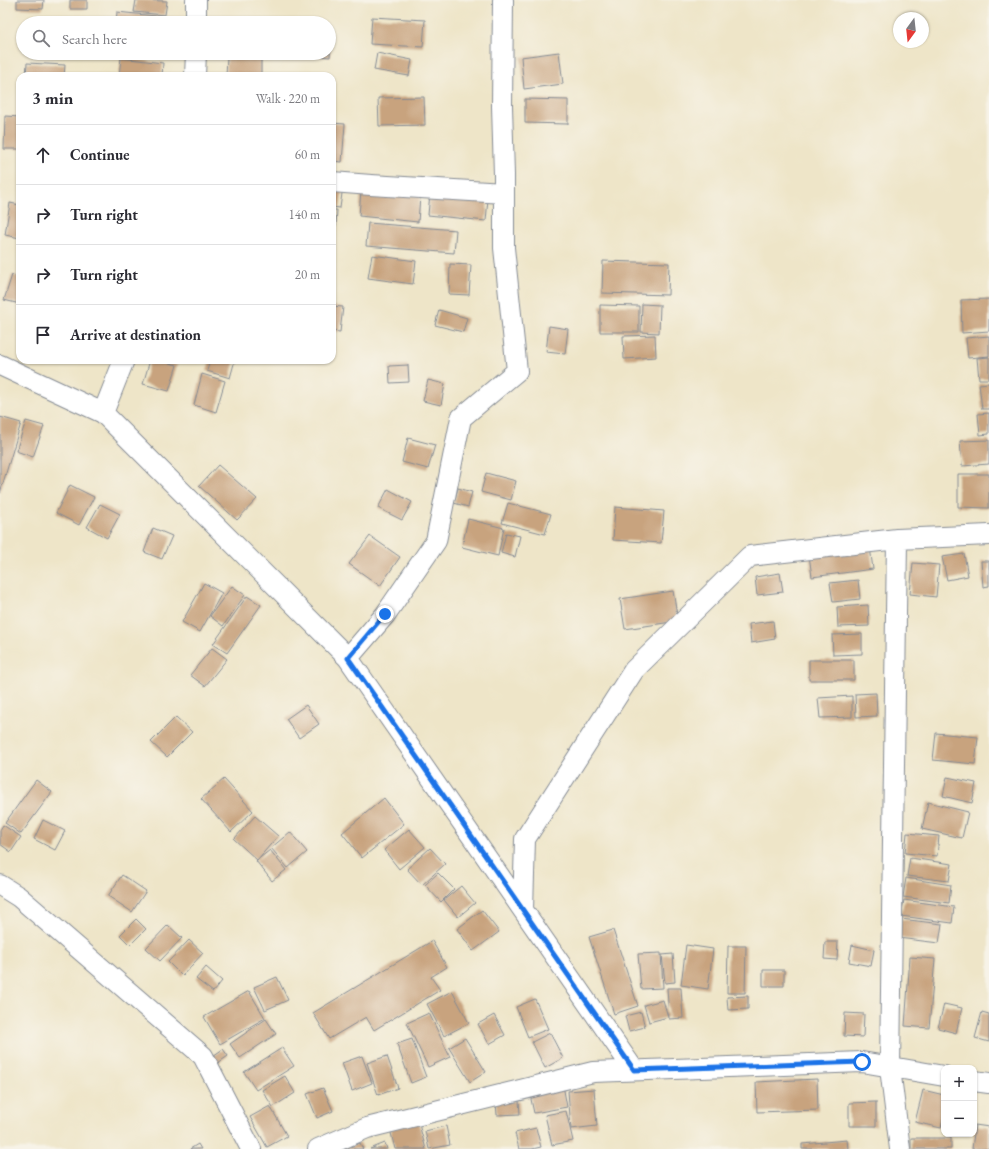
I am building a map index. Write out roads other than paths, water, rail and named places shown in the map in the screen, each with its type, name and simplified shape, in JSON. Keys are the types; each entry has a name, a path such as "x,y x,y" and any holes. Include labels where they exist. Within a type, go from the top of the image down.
{"street":[{"path":"196,0 196,16"},
{"path":"348,658 385,614 436,541 461,418 517,371 504,248 502,106 503,0"},
{"path":"196,60 196,72"},
{"path":"336,182 504,192"},
{"path":"103,413 122,364"},
{"path":"0,365 103,413 348,658 634,1070"},
{"path":"523,910 525,839 634,670 750,556 897,539 989,535"},
{"path":"897,539 890,1068 900,1149"},
{"path":"0,885 19,897 203,1056 251,1149"},
{"path":"318,1149 367,1128 593,1072 862,1062 941,1076"},
{"path":"977,1081 989,1083"}]}
